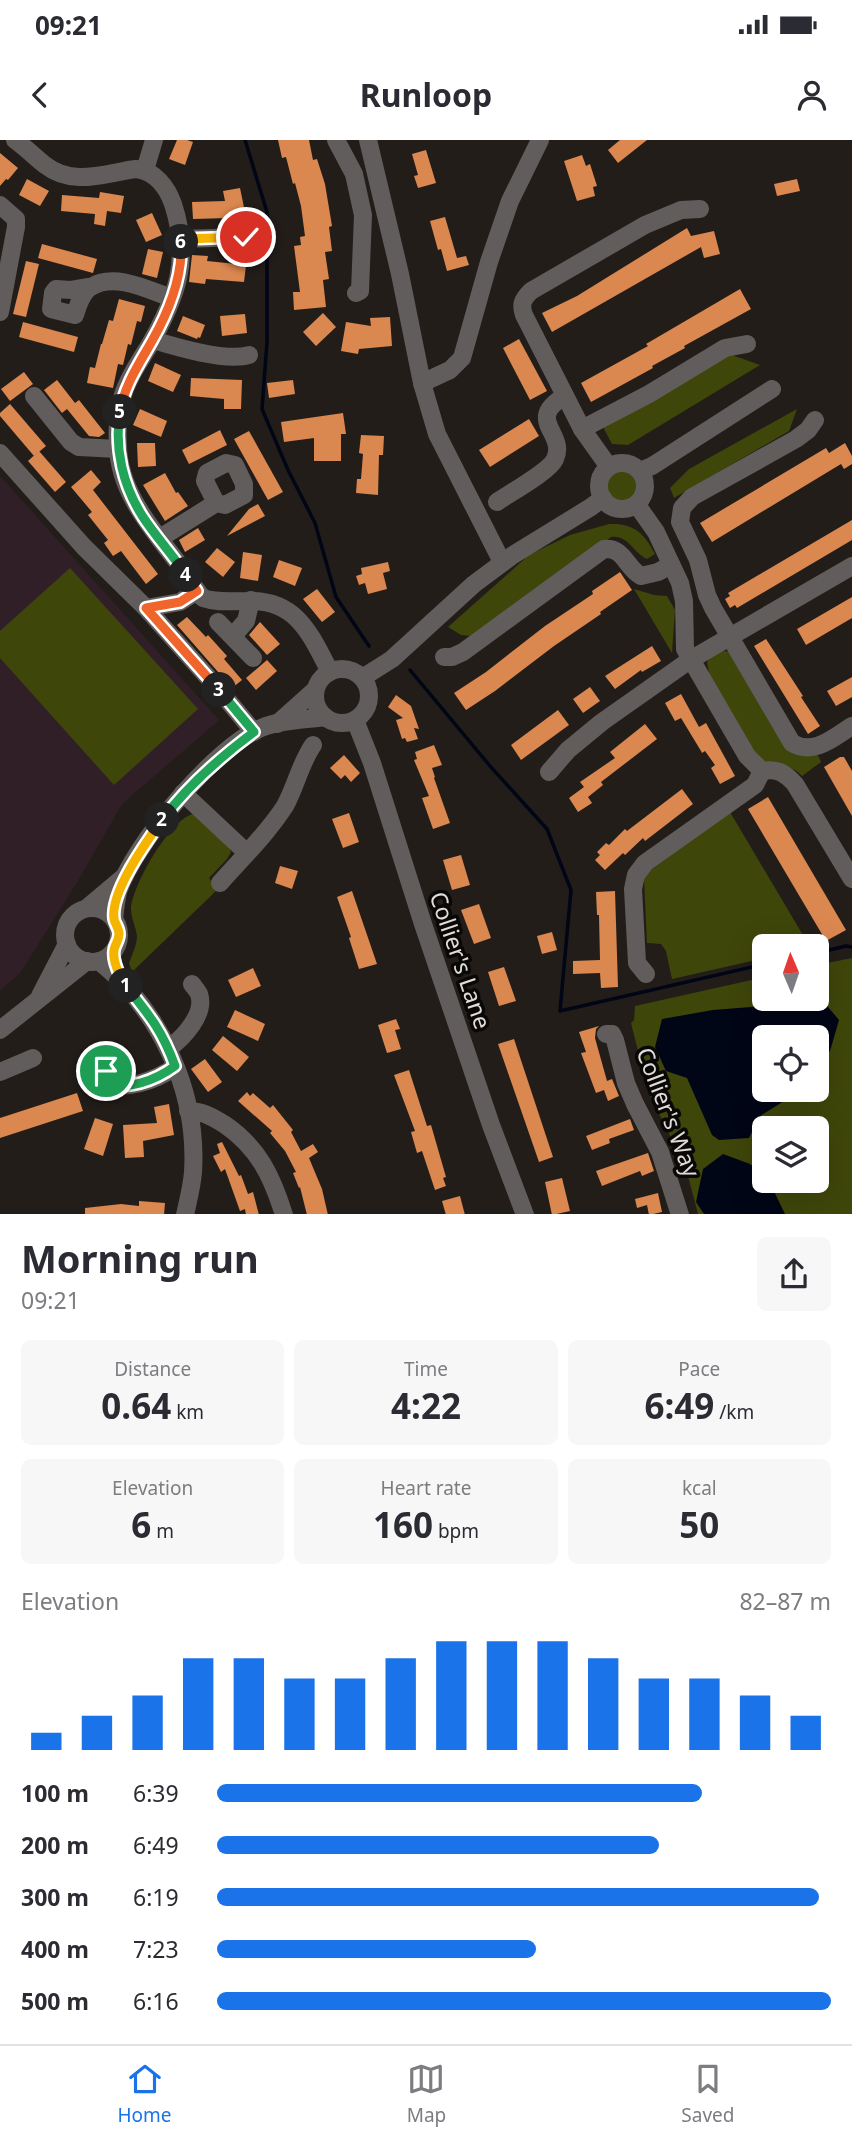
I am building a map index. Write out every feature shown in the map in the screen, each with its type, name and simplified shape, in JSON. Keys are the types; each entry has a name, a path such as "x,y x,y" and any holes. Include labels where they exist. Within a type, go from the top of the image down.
{"street":[{"path":"15,140 47,167 64,175 81,178 136,169 145,170 166,189 175,211 181,239 181,270 153,340 122,398 118,449 121,465 133,498 144,518 203,598 211,601 251,600 278,604 304,626 330,671"},
{"path":"145,170 154,140"},
{"path":"336,140 354,174 363,215 360,291 356,293"},
{"path":"368,140 400,274 422,383 437,434 502,562"},
{"path":"422,383 450,370 462,358 489,262 510,201 540,140"},
{"path":"0,205 16,219 16,227 0,312"},
{"path":"609,467 582,429 565,396 524,315 523,300 531,291 645,225 681,210 700,209"},
{"path":"181,239 246,237 247,243"},
{"path":"89,288 101,282 114,282 171,299"},
{"path":"153,340 179,348 220,355 249,355"},
{"path":"582,429 649,394 725,348 747,344"},
{"path":"640,471 652,467 772,390"},
{"path":"496,501 549,467 555,458 555,442 547,415 550,407 565,396"},
{"path":"34,397 71,442 79,447 118,449"},
{"path":"815,420 808,430 796,439 692,497 682,508 680,522 698,560 706,595 792,743 804,749 811,748 852,726"},
{"path":"0,453 84,547 146,608 254,732"},
{"path":"629,464 640,471 646,484 645,492 637,505 623,510 616,509 603,498 599,487 600,479 609,467 629,464"},
{"path":"362,678 392,659 502,562 603,498"},
{"path":"160,538 216,503"},
{"path":"637,505 656,532 680,583 684,601 685,649 691,660 747,757 762,771 786,774 795,784 852,879"},
{"path":"444,657 463,652 604,549 613,548 641,576 671,565"},
{"path":"548,772 568,750 602,722 691,660 852,566"},
{"path":"146,608 180,602 197,591"},
{"path":"233,636 246,621 251,600"},
{"path":"218,622 253,658"},
{"path":"114,919 118,893 153,832 183,793 221,756 254,732 277,724 324,717 337,723 355,720 362,714 369,698 368,689 362,678 346,669 330,671 321,678 315,690 277,724"},
{"path":"315,690 316,704 324,717"},
{"name":"Collier's Lane","path":"355,720 372,763 491,1125 525,1214"},
{"path":"220,883 268,829 285,804 313,745"},
{"path":"646,974 637,963 633,889 637,872 645,863 755,785 762,771"},
{"path":"183,793 247,853"},
{"path":"127,874 88,908 74,914 69,920 65,936 75,956 100,957 119,977 150,1016 169,1048 188,1111 193,1158 185,1214"},
{"path":"0,1030 100,957 119,938 114,919 102,909 88,908"},
{"path":"39,999 67,944"},
{"path":"169,1048 182,1039 195,1021 200,995 192,984"},
{"name":"Collier's Way","path":"606,1034 612,1034 615,1040 626,1083 660,1152 680,1214"},
{"path":"0,1072 33,1058"},
{"path":"106,1071 103,1082 121,1086 147,1081 175,1066"},
{"path":"188,1111 207,1114 240,1136 253,1149 265,1167 284,1214"}],"shaded area":[{"path":"0,476 219,720 122,804 20,973 0,991"}],"green space":[{"path":"729,354 760,365 628,445 612,444 603,427"},
{"path":"797,409 789,431 674,498 670,488 689,469"},
{"path":"622,471 633,476 638,487 633,498 622,503 611,498 606,487 611,476"},
{"path":"609,524 625,525 637,531 647,540 655,554 647,559 627,542 611,537 471,636 461,635 448,627 529,555 570,535"},
{"path":"70,568 198,709 114,785 0,658 0,631"},
{"path":"634,589 667,596 675,610 672,653"},
{"path":"724,651 732,652 786,741 816,751 821,762 802,776 788,767 760,764 710,678 707,662 710,657"},
{"path":"730,812 802,934 752,934 752,961 672,979 666,951 661,944 647,943 644,878 648,872"},
{"path":"193,814 227,843 231,852 209,878 217,890 135,969 133,976 129,963 137,936 131,909 138,885 164,840 184,819"},
{"path":"852,958 852,1214 698,1214 688,1176 648,1091 631,1023 634,1020 635,1006 752,980 752,1012 830,1012 830,962"}],"water":[{"path":"751,1007 752,1012 830,1012 830,1009 839,1020 829,1052 829,1025 752,1025 752,1102 782,1102 760,1116 752,1116 752,1132 749,1138 719,1140 712,1135 687,1078 666,1071 655,1047 662,1019 713,1010"},
{"path":"723,1154 750,1164 752,1193 775,1193 785,1214 704,1214 696,1202 703,1169"}],"building":[{"path":"177,140 193,142 185,165 169,159"},
{"path":"278,140 309,140 313,160 317,159 325,184 332,226 329,227 332,251 325,252 329,279 323,280 326,307 294,310 293,292 300,292 294,246 301,245 300,237 305,236 295,183 293,184 286,157 282,158"},
{"path":"620,140 647,140 618,163 608,150"},
{"path":"426,150 436,183 418,188 414,176 418,175 412,154"},
{"path":"0,153 18,168 0,186"},
{"path":"582,155 586,166 590,164 597,186 593,187 595,196 577,201 564,161"},
{"path":"27,179 49,191 40,206 19,195"},
{"path":"797,179 800,191 777,196 774,184"},
{"path":"240,188 246,217 229,221 229,218 193,219 192,202 225,201 223,191"},
{"path":"100,192 124,196 121,213 107,211 105,226 94,224 95,214 61,211 62,195 99,198"},
{"path":"152,213 162,235 146,242 136,220"},
{"path":"445,217 457,258 466,256 469,265 447,271 430,221"},
{"path":"687,228 691,236 714,231 720,254 704,258 701,247 552,332 542,313 577,296"},
{"path":"42,244 97,259 93,273 38,258"},
{"path":"148,249 163,252 157,278 142,274"},
{"path":"192,255 208,256 207,261 246,265 244,282 206,279 205,284 189,282"},
{"path":"26,261 39,264 26,317 13,314"},
{"path":"740,289 751,309 591,402 581,383 648,346 646,344"},
{"path":"119,299 145,306 141,322 137,321 123,365 118,364 113,388 87,383 90,367 95,368 109,320 113,321"},
{"path":"323,313 336,327 316,346 303,332"},
{"path":"245,314 247,333 222,336 220,316"},
{"path":"183,316 205,325 200,338 177,331"},
{"path":"390,317 392,346 359,349 358,354 341,351 346,322 371,326 370,318"},
{"path":"23,322 78,337 74,352 19,337"},
{"path":"519,339 547,391 530,400 503,348"},
{"path":"155,363 181,375 173,392 148,381"},
{"path":"24,372 33,384 10,401 1,389"},
{"path":"191,378 242,380 241,409 224,409 224,399 190,396"},
{"path":"57,380 75,403 79,400 105,433 99,437 89,436 67,409 62,413 44,390"},
{"path":"293,380 295,394 269,398 267,383"},
{"path":"10,404 46,446 34,456 0,416"},
{"path":"140,409 167,421 161,437 133,425"},
{"path":"343,413 346,434 341,434 341,461 314,461 314,438 284,442 281,422"},
{"path":"529,419 539,436 490,467 479,450"},
{"path":"220,430 227,445 189,464 182,450"},
{"path":"249,431 283,492 268,500 234,439"},
{"path":"361,435 384,436 383,455 379,455 378,495 356,493 357,479 361,479"},
{"path":"137,443 155,443 156,466 138,467"},
{"path":"845,443 852,456 852,464 844,469 841,464 712,542 700,523 826,448 829,453"},
{"path":"39,451 66,482 55,492 28,461"},
{"path":"91,470 101,482 93,490 158,574 146,584 121,551 113,556 104,543 108,540 88,515 92,512 71,487"},
{"path":"165,473 176,493 178,492 188,506 165,521 143,485"},
{"path":"258,504 265,516 227,536 249,509"},
{"path":"852,520 852,540 737,608 735,605 730,608 725,599 730,596 728,593"},
{"path":"198,528 205,540 185,552 179,540"},
{"path":"217,548 235,562 223,577 205,562"},
{"path":"243,552 262,555 258,581 240,578"},
{"path":"279,560 302,568 295,586 273,577"},
{"path":"388,562 390,571 383,573 387,589 368,594 365,583 359,585 356,576 362,574 361,568"},
{"path":"620,572 632,590 466,710 454,693"},
{"path":"317,589 335,612 322,622 303,599"},
{"path":"852,597 852,618 806,645 797,629"},
{"path":"187,617 227,656 224,659 242,680 232,688 177,625"},
{"path":"260,622 280,644 267,655 249,635"},
{"path":"766,639 820,726 808,734 754,646"},
{"path":"652,646 661,661 642,672 641,670 615,689 605,676"},
{"path":"267,660 277,671 256,690 246,678"},
{"path":"852,677 852,697 836,706 827,691"},
{"path":"590,687 600,701 583,713 573,699"},
{"path":"681,694 699,727 706,723 735,776 720,784 711,768 715,765 705,751 702,753 681,718 675,721 665,703"},
{"path":"396,695 411,706 419,729 414,728 418,739 407,742 405,738 402,739 396,720 403,718 388,707"},
{"path":"558,710 569,725 521,760 511,745"},
{"path":"645,724 657,739 601,782 603,785 588,797 592,803 578,812 569,798 584,787 580,782 615,758 610,752"},
{"path":"434,745 442,765 432,768 434,778 450,823 433,829 422,798 429,796 414,760 417,759 415,752"},
{"path":"344,755 360,773 351,782 345,775 341,779 330,768"},
{"path":"844,757 852,771 852,816 824,767"},
{"path":"682,789 693,804 645,841 643,838 625,855 623,853 605,870 595,860 600,855 597,852 606,843 609,845 625,829 627,831"},
{"path":"768,797 846,930 830,939 830,934 822,934 748,809"},
{"path":"349,813 359,842 343,848 332,819"},
{"path":"461,855 470,885 452,890 443,860"},
{"path":"280,866 298,871 292,889 275,883"},
{"path":"352,891 377,964 359,969 337,897"},
{"path":"615,891 618,987 601,988 600,973 573,974 573,961 600,960 596,892"},
{"path":"479,904 491,938 474,944 461,910"},
{"path":"552,932 557,950 542,954 537,936"},
{"path":"504,967 516,1001 499,1006 488,972"},
{"path":"253,968 261,986 236,997 228,980"},
{"path":"235,1010 265,1024 258,1041 227,1027"},
{"path":"396,1019 400,1029 395,1030 401,1049 387,1053 378,1025"},
{"path":"599,1026 595,1038 607,1081 612,1079 619,1096 608,1101 604,1090 596,1093 581,1053 586,1052 579,1032"},
{"path":"223,1036 249,1057 237,1071 212,1050"},
{"path":"514,1039 553,1157 539,1162 498,1044"},
{"path":"205,1059 222,1082 208,1092 191,1069"},
{"path":"409,1070 427,1126 431,1125 446,1177 443,1178 446,1186 435,1190 422,1151 417,1153 411,1132 415,1131 394,1075"},
{"path":"247,1092 250,1096 253,1093 270,1108 273,1105 293,1130 291,1132 301,1151 313,1144 318,1152 309,1158 322,1189 328,1214 307,1214 300,1187 293,1173 296,1172 285,1151 270,1133 272,1131 238,1101"},
{"path":"77,1093 83,1111 0,1138 0,1118"},
{"path":"169,1104 174,1135 143,1141 144,1157 125,1158 123,1125 157,1123 154,1107"},
{"path":"95,1118 113,1124 103,1156 84,1149"},
{"path":"630,1119 634,1130 609,1139 610,1143 592,1150 586,1136"},
{"path":"222,1142 239,1176 241,1175 248,1194 253,1192 259,1214 246,1214 245,1209 240,1211 225,1169 221,1172 213,1156 220,1153 217,1144"},
{"path":"648,1153 654,1171 642,1176 640,1171 602,1186 596,1171"},
{"path":"562,1178 570,1211 552,1214 545,1182"},
{"path":"658,1193 662,1212 649,1214 647,1205 637,1208 635,1199"},
{"path":"460,1196 465,1214 446,1214 442,1201"},
{"path":"139,1201 165,1203 164,1214 85,1214 85,1208 121,1204 139,1206"}],"waterway":[{"path":"245,140 267,212 267,342 262,409 288,470 315,523 336,597 369,646"},
{"path":"410,670 547,829 571,890 560,1011 752,967"},
{"path":"830,950 852,947"}],"route":[{"path":"106,1071 103,1082 121,1086 147,1081 175,1066 163,1036 119,977 114,950 119,938 114,919 118,893 149,839 187,788 221,756 254,732 146,608 180,602 197,591 144,518 127,485 118,449 122,398 160,327 177,283 181,270 181,239 246,237"}]}
